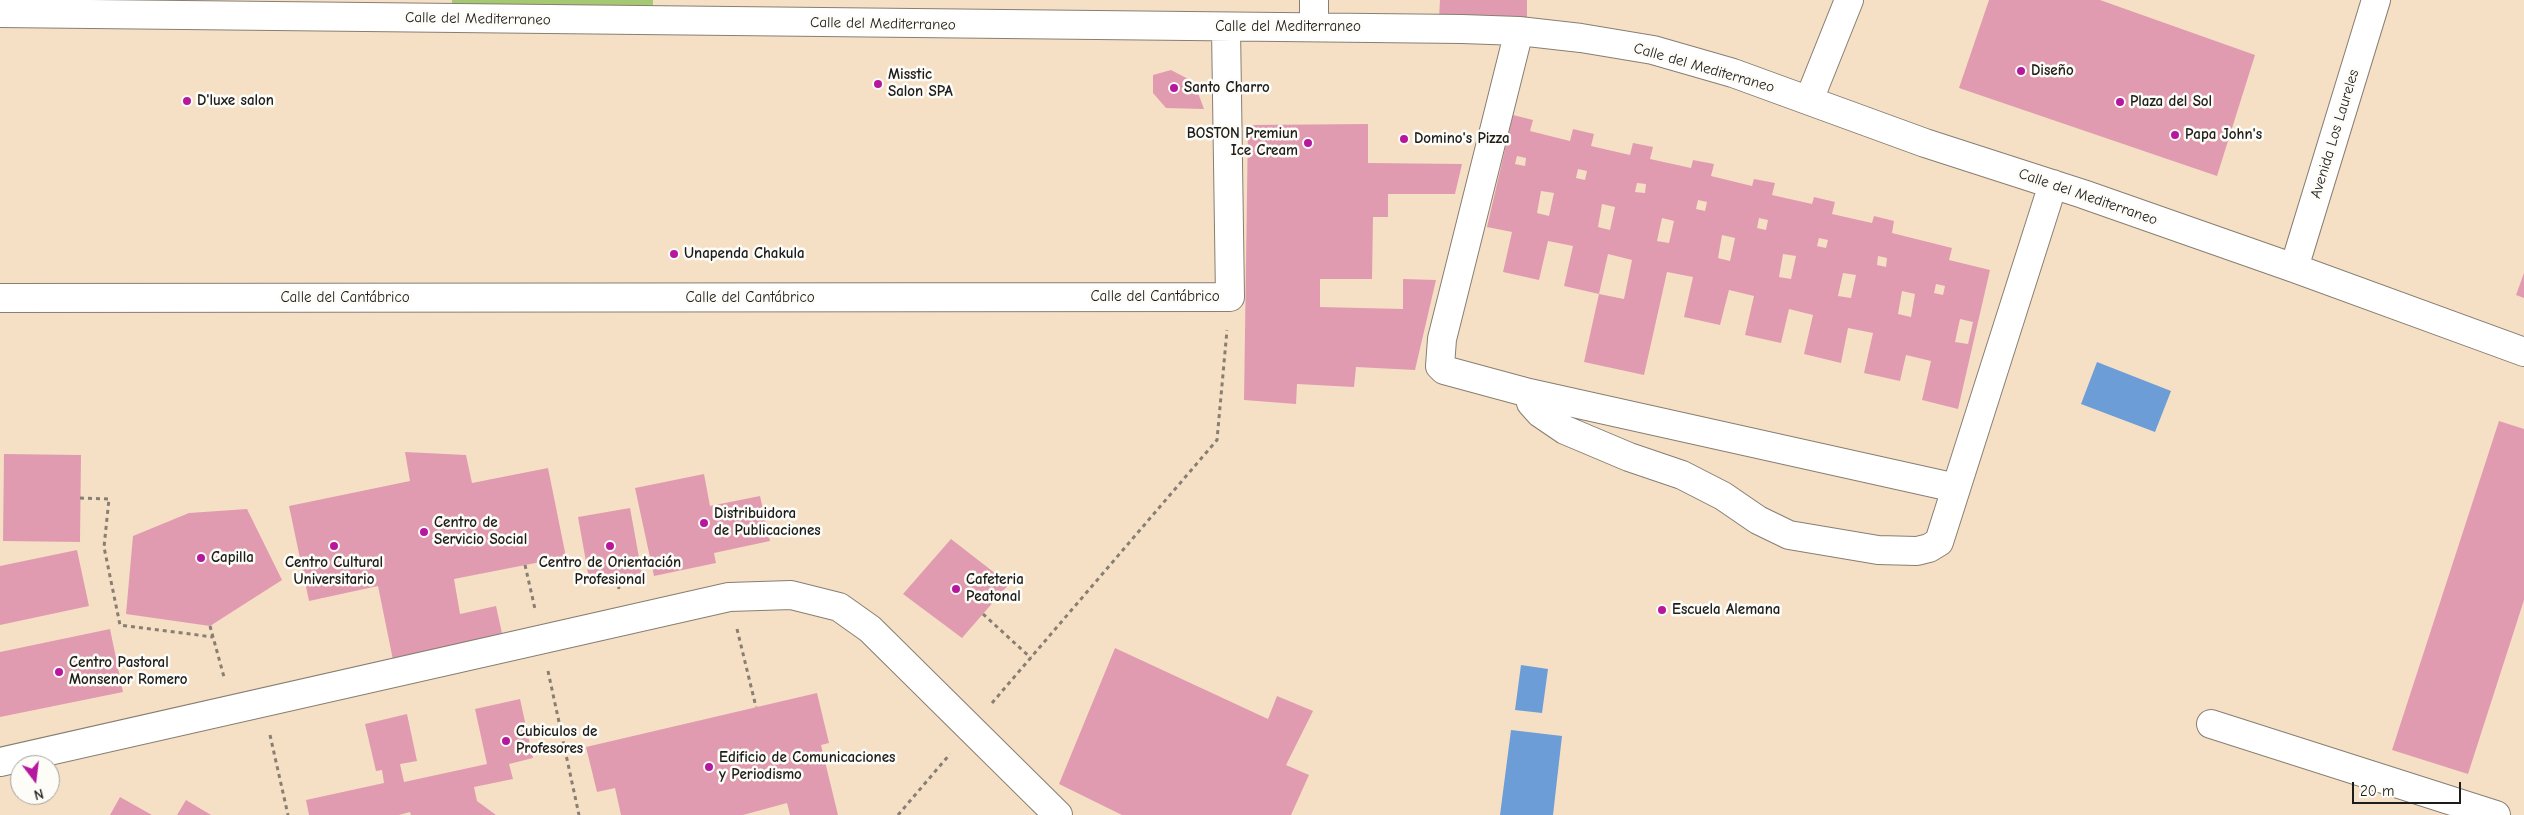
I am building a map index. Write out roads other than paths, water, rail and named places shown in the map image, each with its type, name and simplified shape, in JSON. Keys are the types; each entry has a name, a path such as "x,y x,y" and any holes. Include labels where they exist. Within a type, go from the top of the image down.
{"street":[{"path":"1314,0 1314,27"},
{"path":"1809,100 1849,0"},
{"name":"Avenida Los Laureles","path":"2294,268 2376,0"},
{"name":"Calle del Mediterraneo","path":"0,14 1226,28 1314,27 1519,31 1581,38 1653,50 1733,73 1925,143 2053,184 2294,268 2524,352"},
{"name":"Calle del Cantábrico","path":"0,298 1230,297 1226,28"},
{"path":"1519,31 1440,351 1440,366 1447,373 1529,393 1956,488"},
{"path":"1529,393 1532,403 1540,413 1565,430 1629,457 1682,476 1723,496 1758,520 1789,535 1878,550 1917,551 1929,548 1939,542 2053,184"},
{"path":"0,762 729,597 791,595 840,607 870,629 1058,815"},
{"path":"2211,724 2496,815"}],"water":[{"path":"2097,362 2171,391 2155,432 2081,404"},
{"path":"1521,665 1548,669 1542,713 1515,710"},
{"path":"1511,730 1562,736 1553,815 1500,815"}],"place":[{"name":"Diseño","path":"2021,71"},
{"name":"Misstic Salon SPA","path":"878,84"},
{"name":"Santo Charro","path":"1174,88"},
{"name":"D'luxe salon","path":"187,101"},
{"name":"Plaza del Sol","path":"2120,102"},
{"name":"Papa John's","path":"2175,135"},
{"name":"Domino's Pizza","path":"1404,139"},
{"name":"BOSTON Premiun Ice Cream","path":"1308,143"},
{"name":"Unapenda Chakula","path":"674,254"},
{"name":"Distribuidora de Publicaciones","path":"704,523"},
{"name":"Centro de Servicio Social","path":"424,532"},
{"name":"Centro Cultural Universitario","path":"334,546"},
{"name":"Centro de Orientación Profesional","path":"610,546"},
{"name":"Capilla","path":"201,558"},
{"name":"Cafeteria Peatonal","path":"956,589"},
{"name":"Escuela Alemana","path":"1662,610"},
{"name":"Centro Pastoral Monsenor Romero","path":"59,672"},
{"name":"Cubiculos de Profesores","path":"506,741"},
{"name":"Edificio de Comunicaciones y Periodismo","path":"709,767"}]}
